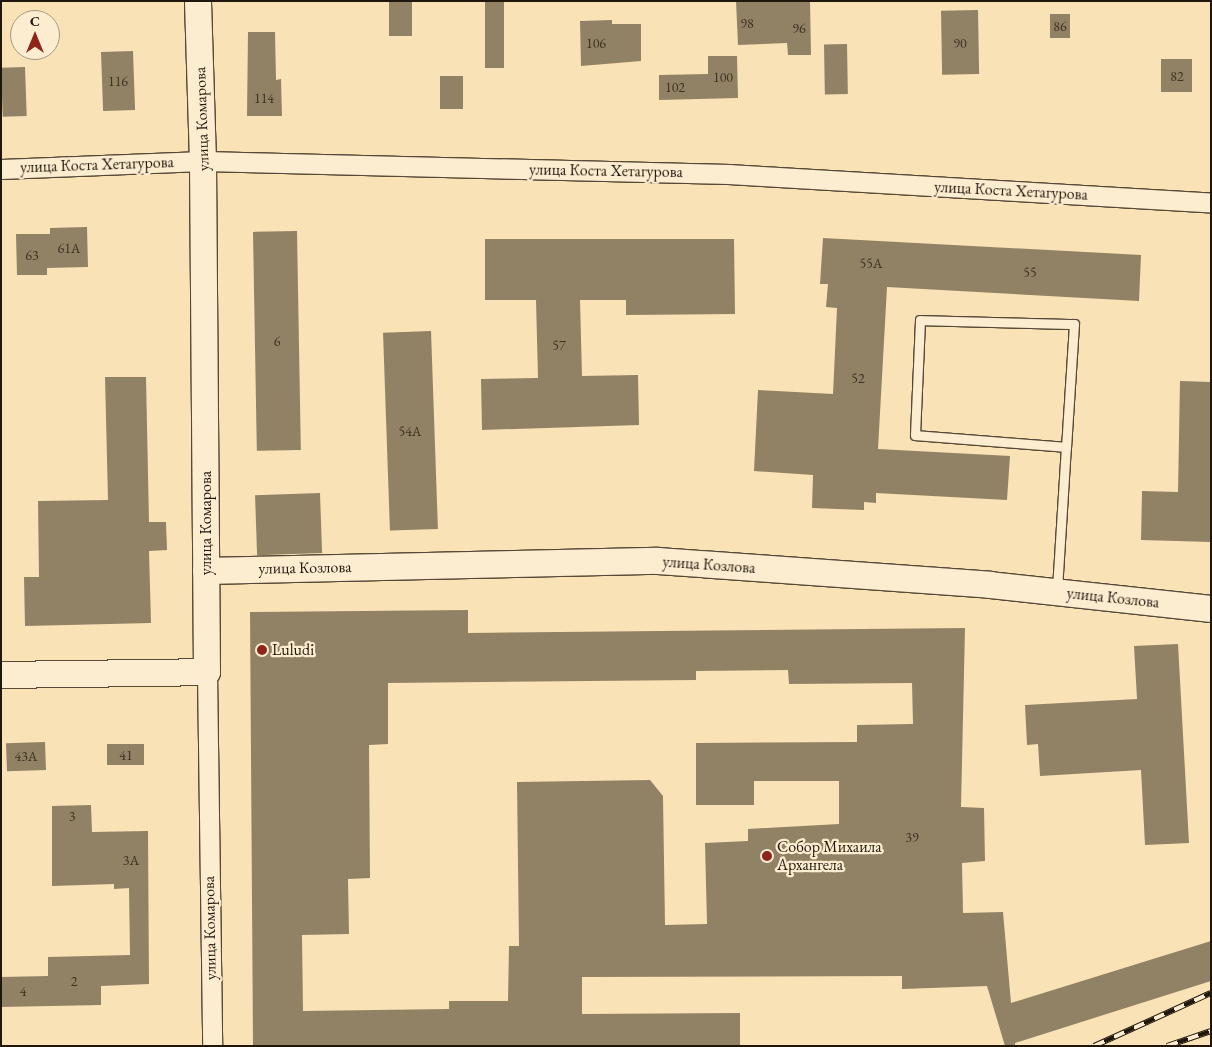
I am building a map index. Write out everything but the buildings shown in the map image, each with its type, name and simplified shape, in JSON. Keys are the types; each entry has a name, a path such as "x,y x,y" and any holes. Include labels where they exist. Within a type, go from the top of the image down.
{"street":[{"name":"улица Комарова","path":"198,1 203,161 212,1046"},
{"name":"улица Коста Хетагурова","path":"1,169 203,161 730,174 1211,204"},
{"name":"улица Козлова","path":"206,571 658,561 1057,592 1211,608"},
{"path":"1,675 207,672"}],"lane":[{"path":"1057,592 1074,324 920,320 915,435 1066,447"}],"railway":[{"path":"1094,1046 1211,993"},
{"path":"1167,1046 1211,1031"}],"place":[{"name":"Luludi","path":"262,650"},
{"name":"Собор Михаила Архангела","path":"767,856"}]}
